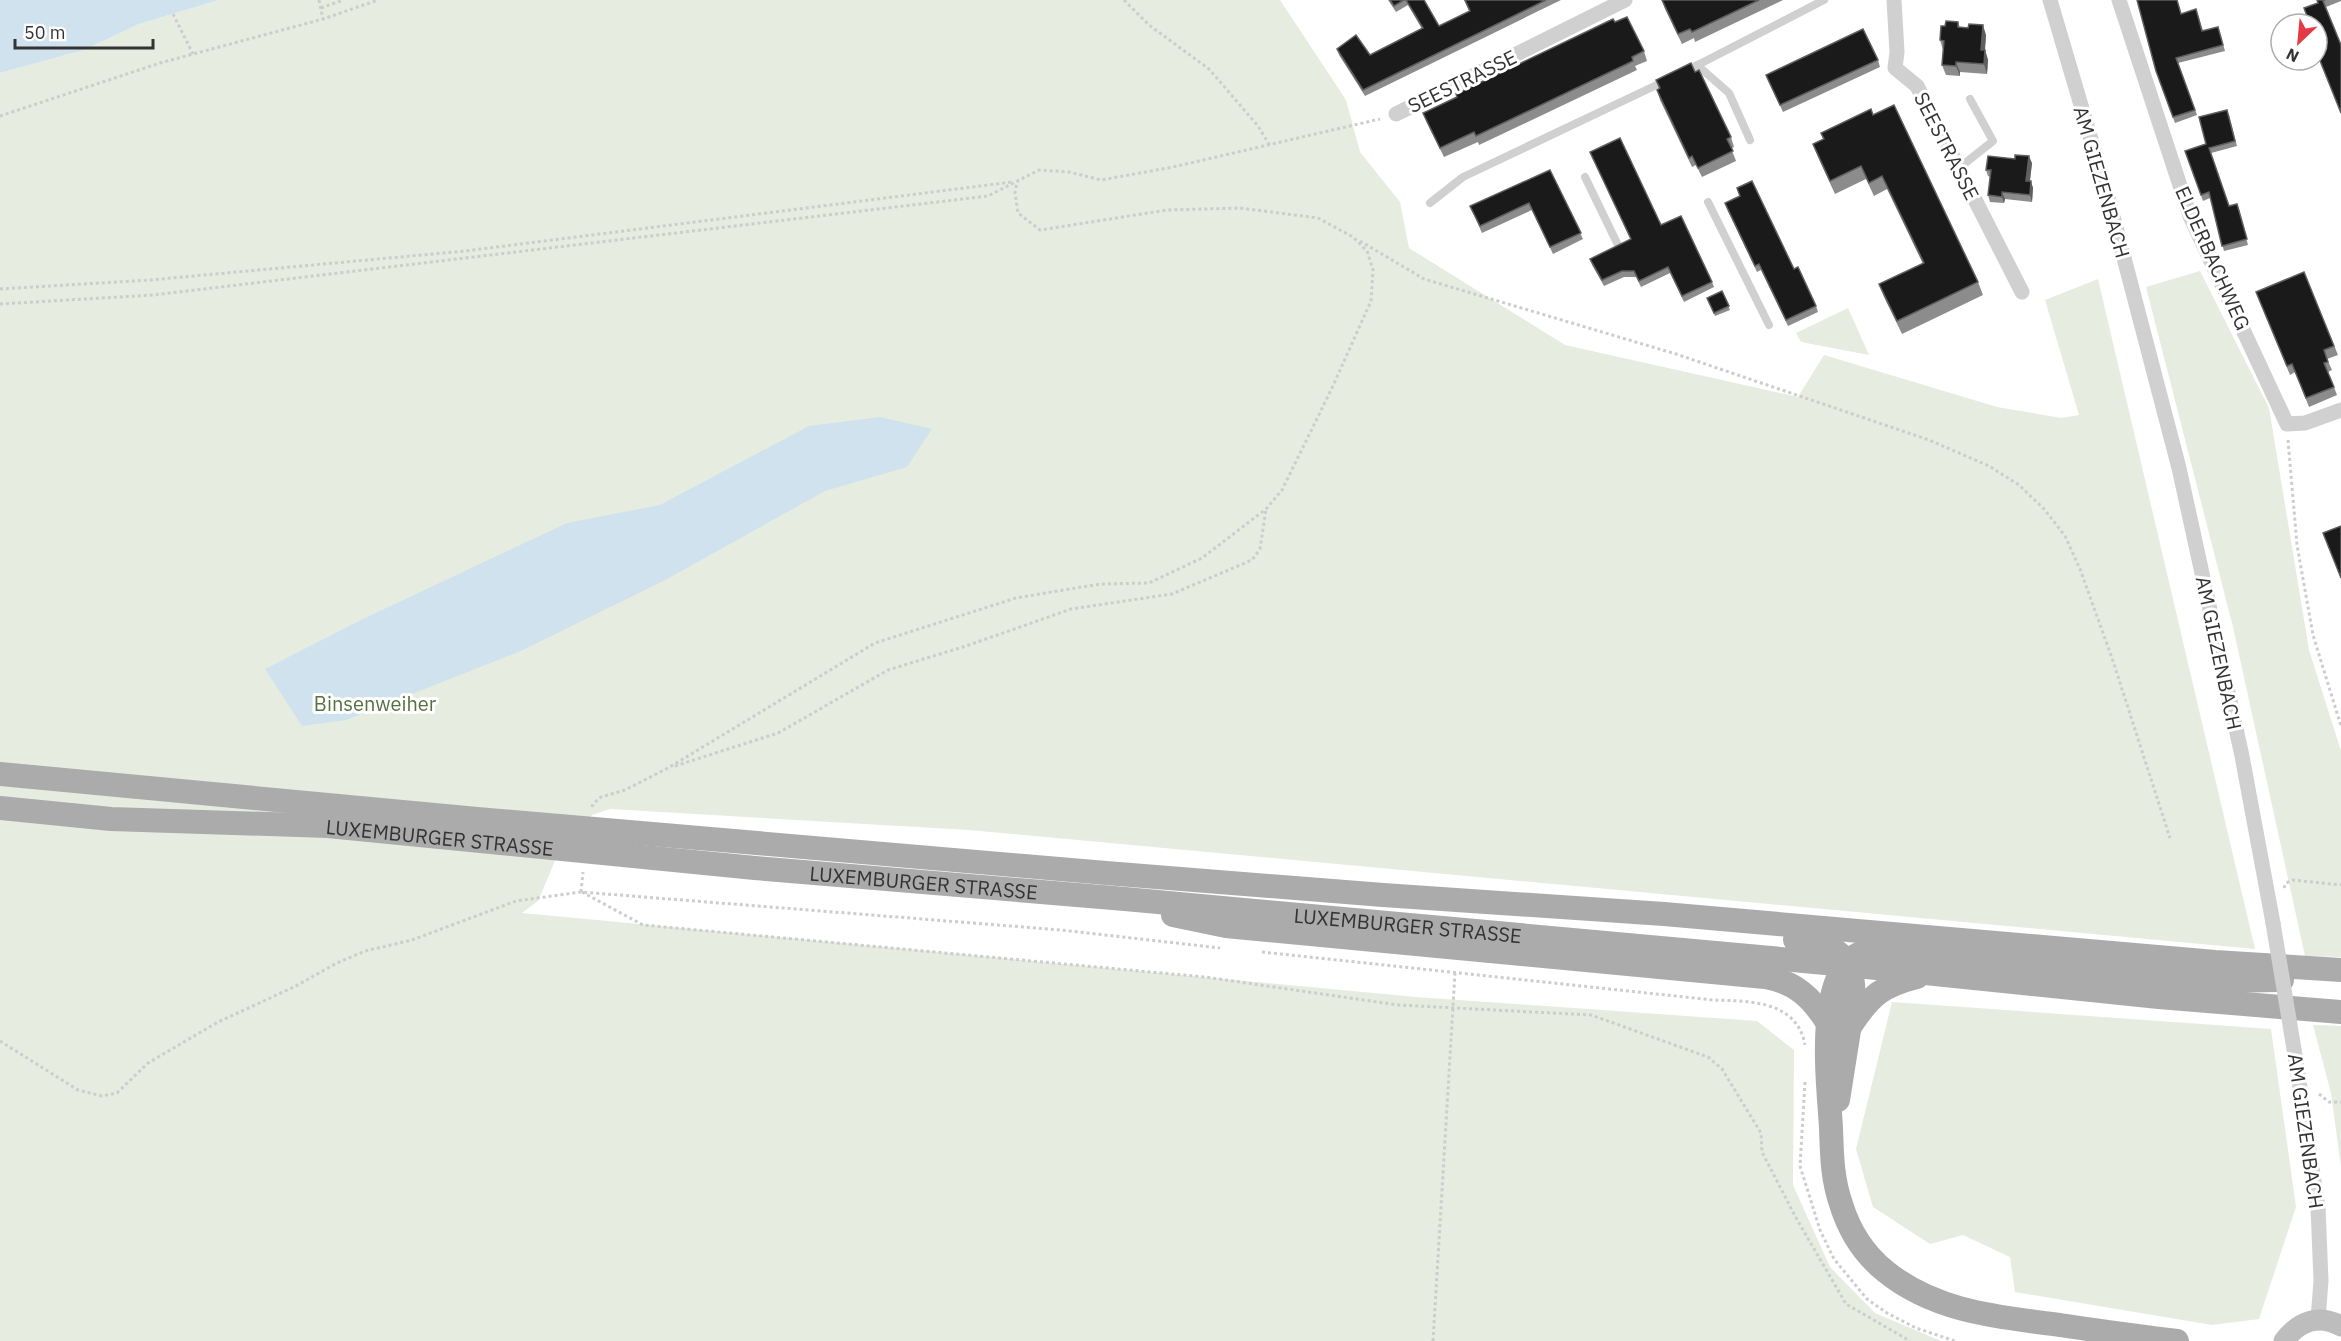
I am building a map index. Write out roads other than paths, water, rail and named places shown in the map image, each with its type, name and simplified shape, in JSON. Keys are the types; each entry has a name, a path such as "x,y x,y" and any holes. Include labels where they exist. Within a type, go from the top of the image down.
{"main road":[{"name":"LUXEMBURGER STRASSE","path":"0,774 477,819 1094,872 1383,896 1664,914"},
{"name":"LUXEMBURGER STRASSE","path":"0,808 111,819 328,826 754,868 1125,899 1847,965 2159,997 2341,1012"},
{"path":"1125,899 1187,919 1226,926 1779,980 1799,989 1839,1025"},
{"path":"1664,914 1720,931 1827,944 1841,955 1852,974 1854,989 1839,1025 1840,1090 1831,1128 1832,1170 1841,1206 1865,1251 1899,1282 1935,1301 1982,1314 2177,1341"},
{"path":"1664,914 2215,962 2341,970"},
{"path":"1847,965 1861,953 1875,950 2211,981 2341,982"},
{"path":"1839,1025 1882,988 1930,974"},
{"path":"2284,1341 2298,1326 2318,1319 2330,1320 2341,1326"}],"street":[{"name":"SEESTRASSE","path":"1396,114 1625,0"},
{"name":"SEESTRASSE","path":"1894,0 1897,52 1894,68 1917,86 2022,292"},
{"name":"AM GIEZENBACH","path":"2050,0 2108,197 2179,468 2242,756 2273,923 2318,1207 2321,1263 2318,1319"},
{"name":"ELDERBACHWEG","path":"2119,0 2190,216 2287,424 2306,423 2341,410"}],"lane":[{"path":"1430,203 1463,177 1697,65 1824,0"},
{"path":"1697,65 1729,93 1750,140"},
{"path":"1959,168 1993,141 1970,99"},
{"path":"1585,177 1617,243"},
{"path":"1708,202 1769,326"}],"water":[{"path":"0,0 219,0 139,24 84,50 0,73"},
{"name":"Binsenweiher","path":"880,417 932,429 907,467 825,491 667,579 521,651 346,720 302,726 265,669 361,620 567,523 660,505 809,426"}]}
